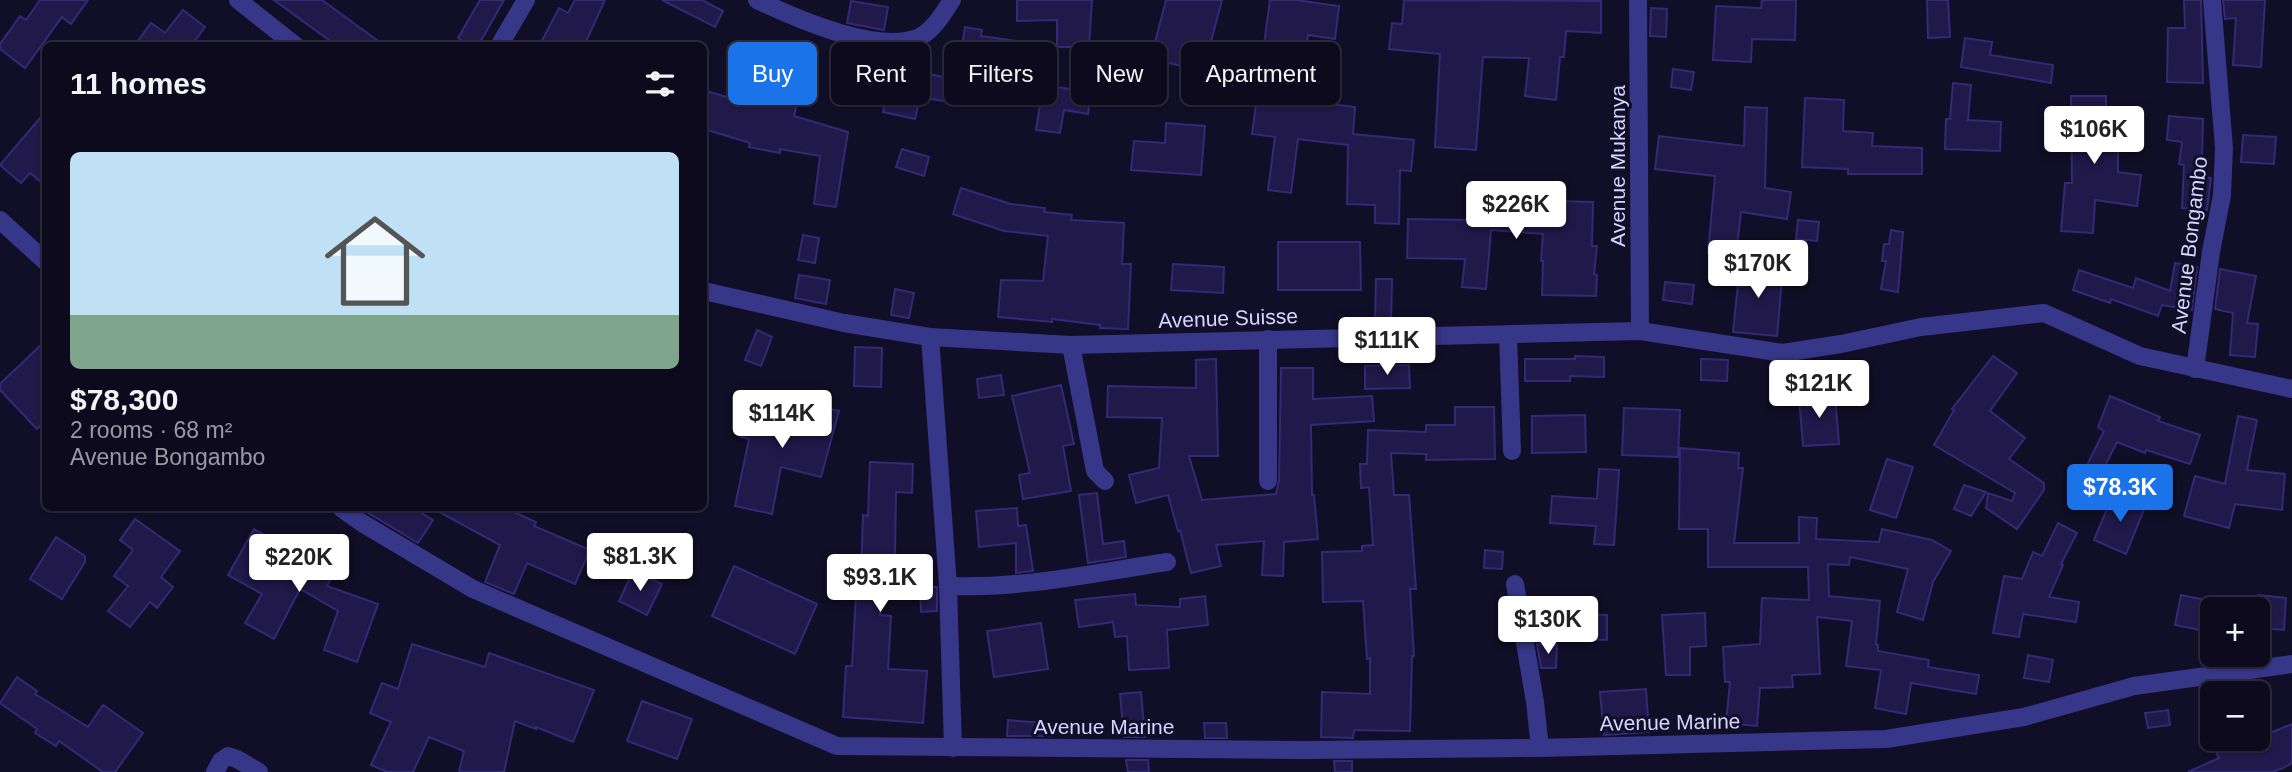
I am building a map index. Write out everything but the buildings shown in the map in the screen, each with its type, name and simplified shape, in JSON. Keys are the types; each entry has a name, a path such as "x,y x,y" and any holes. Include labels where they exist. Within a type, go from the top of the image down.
{"street":[{"path":"238,0 291,42"},
{"path":"501,42 526,0"},
{"path":"757,0 803,22 866,38 892,41 915,38 929,30 952,0"},
{"name":"Avenue Mukanya","path":"1639,0 1640,331"},
{"name":"Avenue Bongambo","path":"2195,369 2211,252 2222,195 2224,148 2212,0"},
{"path":"0,220 42,258"},
{"name":"Avenue Suisse","path":"707,292 844,323 930,337 1071,345 1640,331 1783,353 1921,327 2044,313 2140,356 2292,389"},
{"path":"1508,335 1512,451"},
{"path":"930,337 948,586 953,748"},
{"path":"1268,339 1268,481"},
{"path":"1071,345 1095,471 1105,481"},
{"name":"Avenue Marine","path":"345,511 472,589 837,746 1304,750 1540,748 1886,739 2024,717 2134,686 2292,664"},
{"path":"948,586 1018,585 1167,562"},
{"path":"1515,584 1540,748"},
{"path":"215,772 221,761 228,756 259,772"}]}
